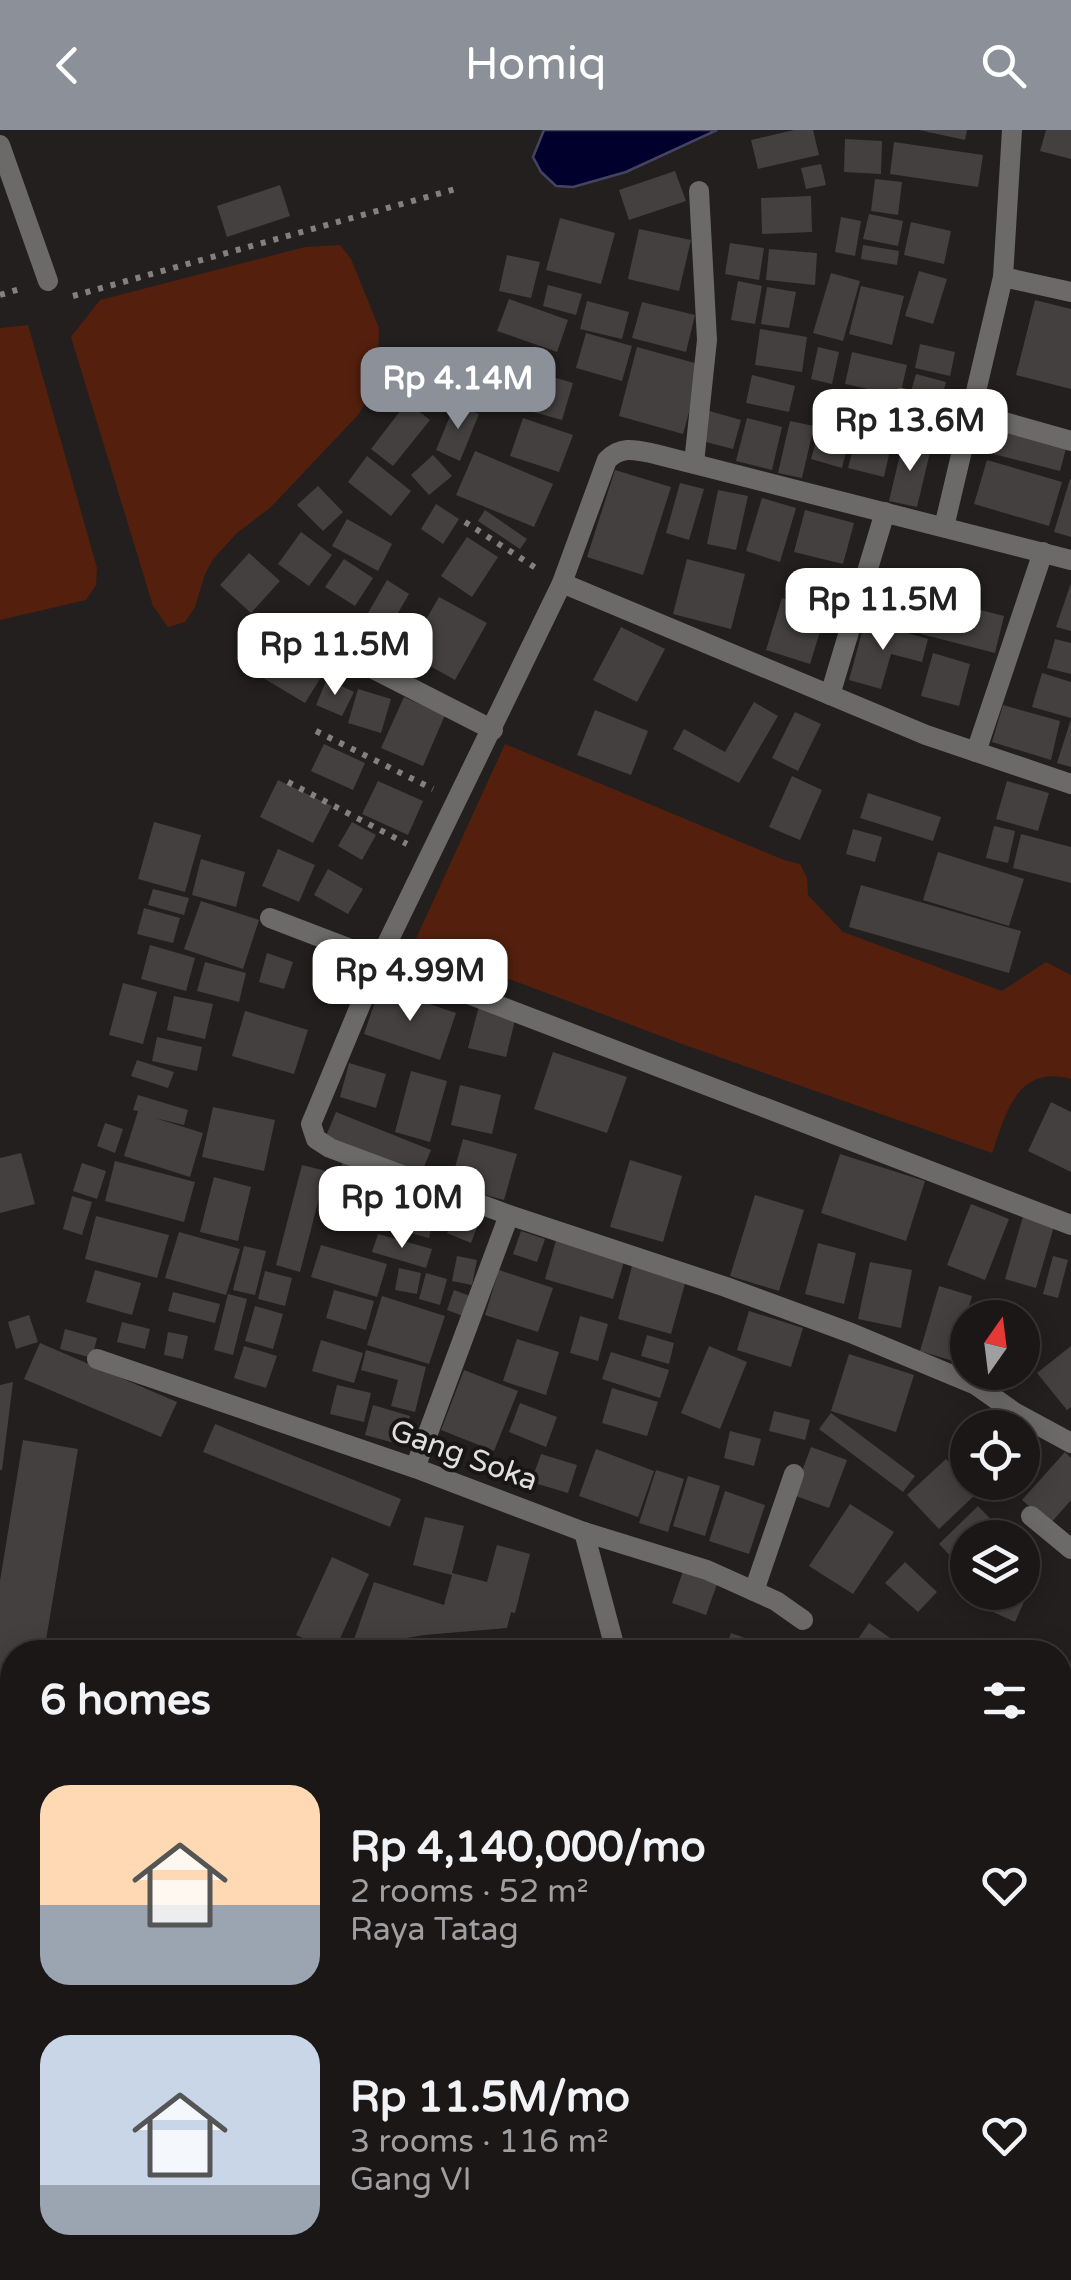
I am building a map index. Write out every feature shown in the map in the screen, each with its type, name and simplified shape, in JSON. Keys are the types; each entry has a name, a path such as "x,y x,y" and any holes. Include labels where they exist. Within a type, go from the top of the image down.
{"street":[{"path":"944,527 1003,277 1012,130"},
{"path":"0,145 48,280"},
{"path":"694,464 707,340 699,191"},
{"path":"1003,277 1071,292"},
{"path":"901,398 1071,440"},
{"path":"1071,560 626,448 614,453 607,460 562,584 380,958 311,1124 316,1139 330,1148 509,1215 850,1333 976,1386 1014,1412 1071,1442"},
{"path":"830,695 885,512"},
{"path":"976,752 1043,552"},
{"path":"562,584 926,735 1071,784"},
{"path":"354,659 493,730"},
{"path":"270,918 1071,1226"},
{"path":"415,1468 509,1215"},
{"name":"Gang Soka","path":"97,1359 415,1468 584,1532 694,1566 776,1601 803,1620"},
{"path":"754,1591 794,1474"},
{"path":"1031,1516 1071,1549"},
{"path":"584,1532 613,1640"}],"path":[{"path":"48,280 54,302 459,188"},
{"path":"464,522 562,584"},
{"path":"316,730 457,801"},
{"path":"288,782 431,856"}],"shaded area":[{"path":"340,245 351,259 379,328 377,385 358,415 271,507 237,533 213,559 195,607 185,622 168,627 153,606 71,337 100,300 305,247"},
{"path":"28,325 97,568 96,585 86,600 0,620 0,328"},
{"path":"505,744 800,864 807,878 808,895 843,932 1002,991 1046,962 1071,975 1071,1079 1053,1076 1026,1085 1009,1108 992,1153 682,1044 414,943"}],"water":[{"path":"544,130 717,130 626,172 573,187 556,186 541,172 533,157"}],"building":[{"path":"794,130 813,130 819,155 758,169 751,140"},
{"path":"919,130 967,130 965,140"},
{"path":"1046,130 1071,130 1071,159 1040,151"},
{"path":"845,139 882,141 881,174 844,172"},
{"path":"894,142 983,155 978,187 890,174"},
{"path":"821,164 826,185 806,189 801,168"},
{"path":"675,171 686,201 629,220 619,190"},
{"path":"875,179 902,182 898,215 871,211"},
{"path":"280,185 290,216 227,237 217,206"},
{"path":"811,196 812,232 762,234 761,198"},
{"path":"869,214 903,221 898,246 863,239"},
{"path":"841,217 861,221 855,256 835,252"},
{"path":"560,218 615,233 601,284 546,270"},
{"path":"911,222 951,231 944,264 904,255"},
{"path":"639,229 691,240 679,291 628,279"},
{"path":"730,243 764,248 759,280 725,274"},
{"path":"863,245 899,251 897,265 861,259"},
{"path":"769,249 817,253 815,285 766,280"},
{"path":"507,255 540,262 531,298 499,291"},
{"path":"919,271 947,279 933,324 905,316"},
{"path":"831,273 860,281 843,341 813,333"},
{"path":"738,281 762,286 755,324 731,320"},
{"path":"548,285 582,294 576,315 543,306"},
{"path":"861,286 904,296 892,345 849,334"},
{"path":"767,287 796,292 789,328 761,324"},
{"path":"509,299 568,320 557,352 497,331"},
{"path":"1035,300 1071,309 1071,389 1016,375"},
{"path":"587,301 629,312 622,339 580,329"},
{"path":"642,302 695,315 686,352 632,338"},
{"path":"760,329 807,337 802,372 755,365"},
{"path":"586,333 632,346 622,381 576,368"},
{"path":"920,344 955,352 950,376 915,368"},
{"path":"637,347 702,365 683,434 619,416"},
{"path":"818,347 839,352 832,384 811,379"},
{"path":"852,352 907,365 900,396 845,384"},
{"path":"500,361 573,383 562,420 488,399"},
{"path":"916,374 946,382 939,407 909,398"},
{"path":"752,375 795,386 789,412 746,403"},
{"path":"857,389 912,404 903,439 847,425"},
{"path":"407,402 430,420 393,466 371,449"},
{"path":"455,404 479,414 460,461 436,450"},
{"path":"706,410 741,420 733,449 698,440"},
{"path":"523,418 573,435 559,472 510,456"},
{"path":"747,418 782,427 772,470 736,461"},
{"path":"790,421 814,426 802,478 778,473"},
{"path":"1002,423 1068,441 1060,471 993,454"},
{"path":"819,431 849,439 842,468 811,459"},
{"path":"855,441 890,450 884,477 848,468"},
{"path":"903,442 931,448 917,507 889,501"},
{"path":"475,451 553,484 534,527 456,495"},
{"path":"433,455 452,476 429,495 411,475"},
{"path":"367,456 411,491 391,516 348,482"},
{"path":"987,460 1062,482 1049,526 974,504"},
{"path":"615,470 671,487 643,575 587,557"},
{"path":"1071,480 1071,537 1054,532"},
{"path":"680,483 704,489 689,540 666,533"},
{"path":"318,486 343,512 323,531 297,505"},
{"path":"718,490 748,496 736,550 707,544"},
{"path":"762,498 796,508 780,562 746,551"},
{"path":"436,504 459,519 443,544 421,529"},
{"path":"485,510 527,539 520,549 478,521"},
{"path":"805,510 854,523 843,564 794,552"},
{"path":"347,519 392,544 378,571 332,546"},
{"path":"301,532 332,555 309,586 278,564"},
{"path":"467,537 498,557 472,597 441,576"},
{"path":"249,553 280,581 251,613 220,585"},
{"path":"344,559 373,578 355,606 325,587"},
{"path":"687,559 745,574 731,629 673,614"},
{"path":"803,568 830,575 822,604 795,597"},
{"path":"387,580 409,594 391,625 368,613"},
{"path":"876,582 920,593 912,627 868,615"},
{"path":"1071,583 1071,631 1056,627"},
{"path":"439,597 487,623 455,680 407,653"},
{"path":"930,597 1004,616 995,653 921,634"},
{"path":"782,598 826,612 810,664 766,650"},
{"path":"865,621 928,639 922,662 891,654 881,689 849,680"},
{"path":"283,626 334,656 305,703 255,673"},
{"path":"621,627 665,649 637,702 593,680"},
{"path":"1055,639 1071,643 1071,674 1047,668"},
{"path":"933,653 970,664 959,706 921,696"},
{"path":"1042,673 1071,682 1071,718 1032,707"},
{"path":"327,679 354,692 342,716 316,705"},
{"path":"358,689 391,699 381,733 348,723"},
{"path":"404,697 445,715 423,766 381,748"},
{"path":"754,702 778,716 739,783 673,749 684,729 725,752"},
{"path":"1003,705 1060,721 1051,760 992,742"},
{"path":"595,710 648,731 631,775 577,755"},
{"path":"795,712 821,724 798,771 772,758"},
{"path":"1071,719 1071,767 1057,763"},
{"path":"324,744 365,763 353,790 311,771"},
{"path":"792,776 822,790 800,840 769,827"},
{"path":"278,780 332,806 313,843 260,817"},
{"path":"378,781 423,801 408,835 362,814"},
{"path":"1007,781 1049,793 1038,831 996,819"},
{"path":"868,793 941,817 933,841 860,818"},
{"path":"154,822 201,835 185,892 138,879"},
{"path":"352,822 376,835 362,860 338,846"},
{"path":"994,826 1015,831 1008,863 986,858"},
{"path":"853,829 882,837 875,862 846,854"},
{"path":"1021,834 1071,847 1071,883 1013,868"},
{"path":"278,849 315,865 299,902 262,886"},
{"path":"938,852 1024,879 1009,926 923,900"},
{"path":"201,859 245,872 236,907 192,895"},
{"path":"328,869 363,889 348,914 314,895"},
{"path":"861,885 1021,931 1009,973 849,927"},
{"path":"153,889 189,898 184,915 148,905"},
{"path":"201,901 259,920 243,969 184,949"},
{"path":"144,908 180,918 173,943 137,934"},
{"path":"150,945 195,958 186,991 141,979"},
{"path":"267,953 293,962 284,989 259,982"},
{"path":"205,962 246,973 239,1002 197,991"},
{"path":"123,983 157,992 143,1044 109,1035"},
{"path":"380,987 456,1013 440,1060 364,1034"},
{"path":"174,996 213,1004 205,1039 167,1030"},
{"path":"480,1002 517,1012 506,1057 468,1048"},
{"path":"245,1011 308,1030 294,1074 232,1056"},
{"path":"157,1037 202,1047 197,1071 152,1061"},
{"path":"553,1052 627,1077 607,1133 534,1109"},
{"path":"137,1060 174,1072 168,1088 131,1076"},
{"path":"349,1063 386,1074 376,1108 340,1097"},
{"path":"411,1071 447,1081 430,1142 395,1132"},
{"path":"460,1085 501,1095 492,1134 451,1125"},
{"path":"138,1095 188,1110 184,1125 155,1118 203,1133 190,1177 124,1156 138,1111 133,1110"},
{"path":"1051,1102 1071,1112 1071,1172 1028,1151"},
{"path":"213,1107 275,1120 264,1171 202,1157"},
{"path":"336,1112 431,1150 421,1174 326,1136"},
{"path":"105,1123 123,1129 115,1153 97,1146"},
{"path":"463,1139 517,1154 504,1200 450,1185"},
{"path":"21,1153 35,1204 0,1213 0,1158"},
{"path":"840,1154 925,1181 906,1241 821,1213"},
{"path":"344,1159 389,1177 369,1229 323,1212"},
{"path":"630,1160 682,1176 663,1242 610,1227"},
{"path":"115,1161 195,1182 184,1222 105,1201"},
{"path":"82,1163 106,1171 97,1199 73,1191"},
{"path":"302,1165 326,1171 300,1272 276,1265"},
{"path":"214,1177 251,1187 238,1241 200,1232"},
{"path":"402,1192 438,1202 429,1238 392,1228"},
{"path":"755,1195 804,1210 779,1291 730,1276"},
{"path":"72,1196 92,1202 82,1235 63,1229"},
{"path":"971,1204 1009,1219 985,1280 947,1265"},
{"path":"457,1210 480,1219 471,1243 447,1233"},
{"path":"1024,1213 1055,1223 1036,1288 1005,1279"},
{"path":"96,1216 169,1235 157,1278 85,1259"},
{"path":"521,1231 545,1239 537,1262 513,1254"},
{"path":"179,1232 240,1249 226,1295 165,1278"},
{"path":"378,1234 432,1249 426,1268 372,1252"},
{"path":"557,1237 625,1258 613,1299 545,1279"},
{"path":"818,1243 856,1253 844,1304 805,1294"},
{"path":"321,1245 387,1264 377,1297 311,1277"},
{"path":"244,1246 266,1251 255,1295 233,1290"},
{"path":"457,1256 477,1260 472,1285 452,1281"},
{"path":"1053,1256 1068,1260 1058,1298 1043,1294"},
{"path":"870,1262 912,1270 901,1328 858,1319"},
{"path":"632,1266 686,1280 671,1334 618,1319"},
{"path":"399,1268 421,1273 417,1294 395,1290"},
{"path":"95,1270 141,1283 132,1315 86,1302"},
{"path":"499,1270 553,1288 538,1332 485,1315"},
{"path":"265,1271 292,1278 285,1306 258,1299"},
{"path":"426,1273 447,1279 440,1305 419,1299"},
{"path":"939,1286 972,1296 971,1300 950,1300 950,1360 920,1351"},
{"path":"334,1290 374,1301 366,1330 326,1318"},
{"path":"454,1290 470,1296 463,1316 447,1310"},
{"path":"173,1292 220,1304 215,1323 168,1311"},
{"path":"228,1294 247,1299 233,1355 214,1350"},
{"path":"382,1296 445,1316 429,1364 367,1345"},
{"path":"255,1306 283,1314 273,1349 245,1341"},
{"path":"749,1311 803,1328 791,1367 737,1350"},
{"path":"29,1315 38,1342 16,1349 8,1322"},
{"path":"580,1316 608,1324 598,1361 570,1353"},
{"path":"122,1322 150,1329 145,1349 117,1342"},
{"path":"65,1329 97,1338 92,1358 60,1349"},
{"path":"168,1332 188,1336 183,1359 164,1355"},
{"path":"647,1335 674,1343 669,1364 641,1356"},
{"path":"517,1339 559,1352 546,1395 503,1381"},
{"path":"321,1340 363,1353 354,1383 312,1371"},
{"path":"40,1343 177,1402 161,1437 24,1379"},
{"path":"244,1346 277,1356 266,1388 234,1378"},
{"path":"709,1346 747,1362 720,1429 681,1413"},
{"path":"1071,1346 1071,1407 1067,1410 1040,1377 1040,1371"},
{"path":"366,1350 426,1367 415,1412 391,1406 398,1380 361,1370"},
{"path":"611,1352 669,1370 660,1398 602,1379"},
{"path":"849,1354 914,1375 896,1432 831,1411"},
{"path":"464,1370 518,1391 494,1451 441,1430"},
{"path":"13,1382 2,1470 0,1470 0,1385"},
{"path":"337,1385 371,1393 364,1422 330,1414"},
{"path":"612,1388 658,1402 647,1436 602,1423"},
{"path":"520,1403 557,1417 546,1447 509,1432"},
{"path":"373,1405 410,1416 402,1445 365,1435"},
{"path":"774,1411 810,1420 805,1440 769,1431"},
{"path":"831,1413 915,1476 903,1492 819,1429"},
{"path":"215,1424 401,1499 390,1527 203,1452"},
{"path":"730,1431 761,1439 754,1466 724,1458"},
{"path":"23,1440 78,1449 46,1640 0,1640 0,1581"},
{"path":"811,1447 847,1460 829,1508 793,1495"},
{"path":"596,1449 654,1471 638,1517 579,1496"},
{"path":"1065,1452 1071,1458 1071,1500 1050,1524 1022,1500 1040,1500 1040,1480"},
{"path":"541,1454 577,1465 568,1493 531,1482"},
{"path":"946,1459 950,1463 950,1500 970,1500 939,1529 907,1495"},
{"path":"656,1470 684,1479 668,1532 639,1523"},
{"path":"688,1476 720,1486 705,1536 673,1526"},
{"path":"725,1491 765,1505 749,1554 709,1541"},
{"path":"850,1504 894,1532 853,1594 809,1566"},
{"path":"978,1506 992,1520 964,1520"},
{"path":"425,1517 464,1526 452,1573 487,1582 497,1545 530,1554 515,1613 511,1612 507,1628 396,1640 354,1640 374,1582 444,1605 452,1575 413,1565"},
{"path":"950,1533 950,1555 939,1544"},
{"path":"332,1557 369,1574 339,1640 307,1640 296,1635"},
{"path":"905,1562 937,1592 918,1612 885,1583"},
{"path":"683,1571 717,1584 706,1615 672,1603"},
{"path":"989,1610 1020,1610 1015,1622"},
{"path":"869,1623 893,1640 857,1640"},
{"path":"731,1633 750,1640 728,1640"}]}
